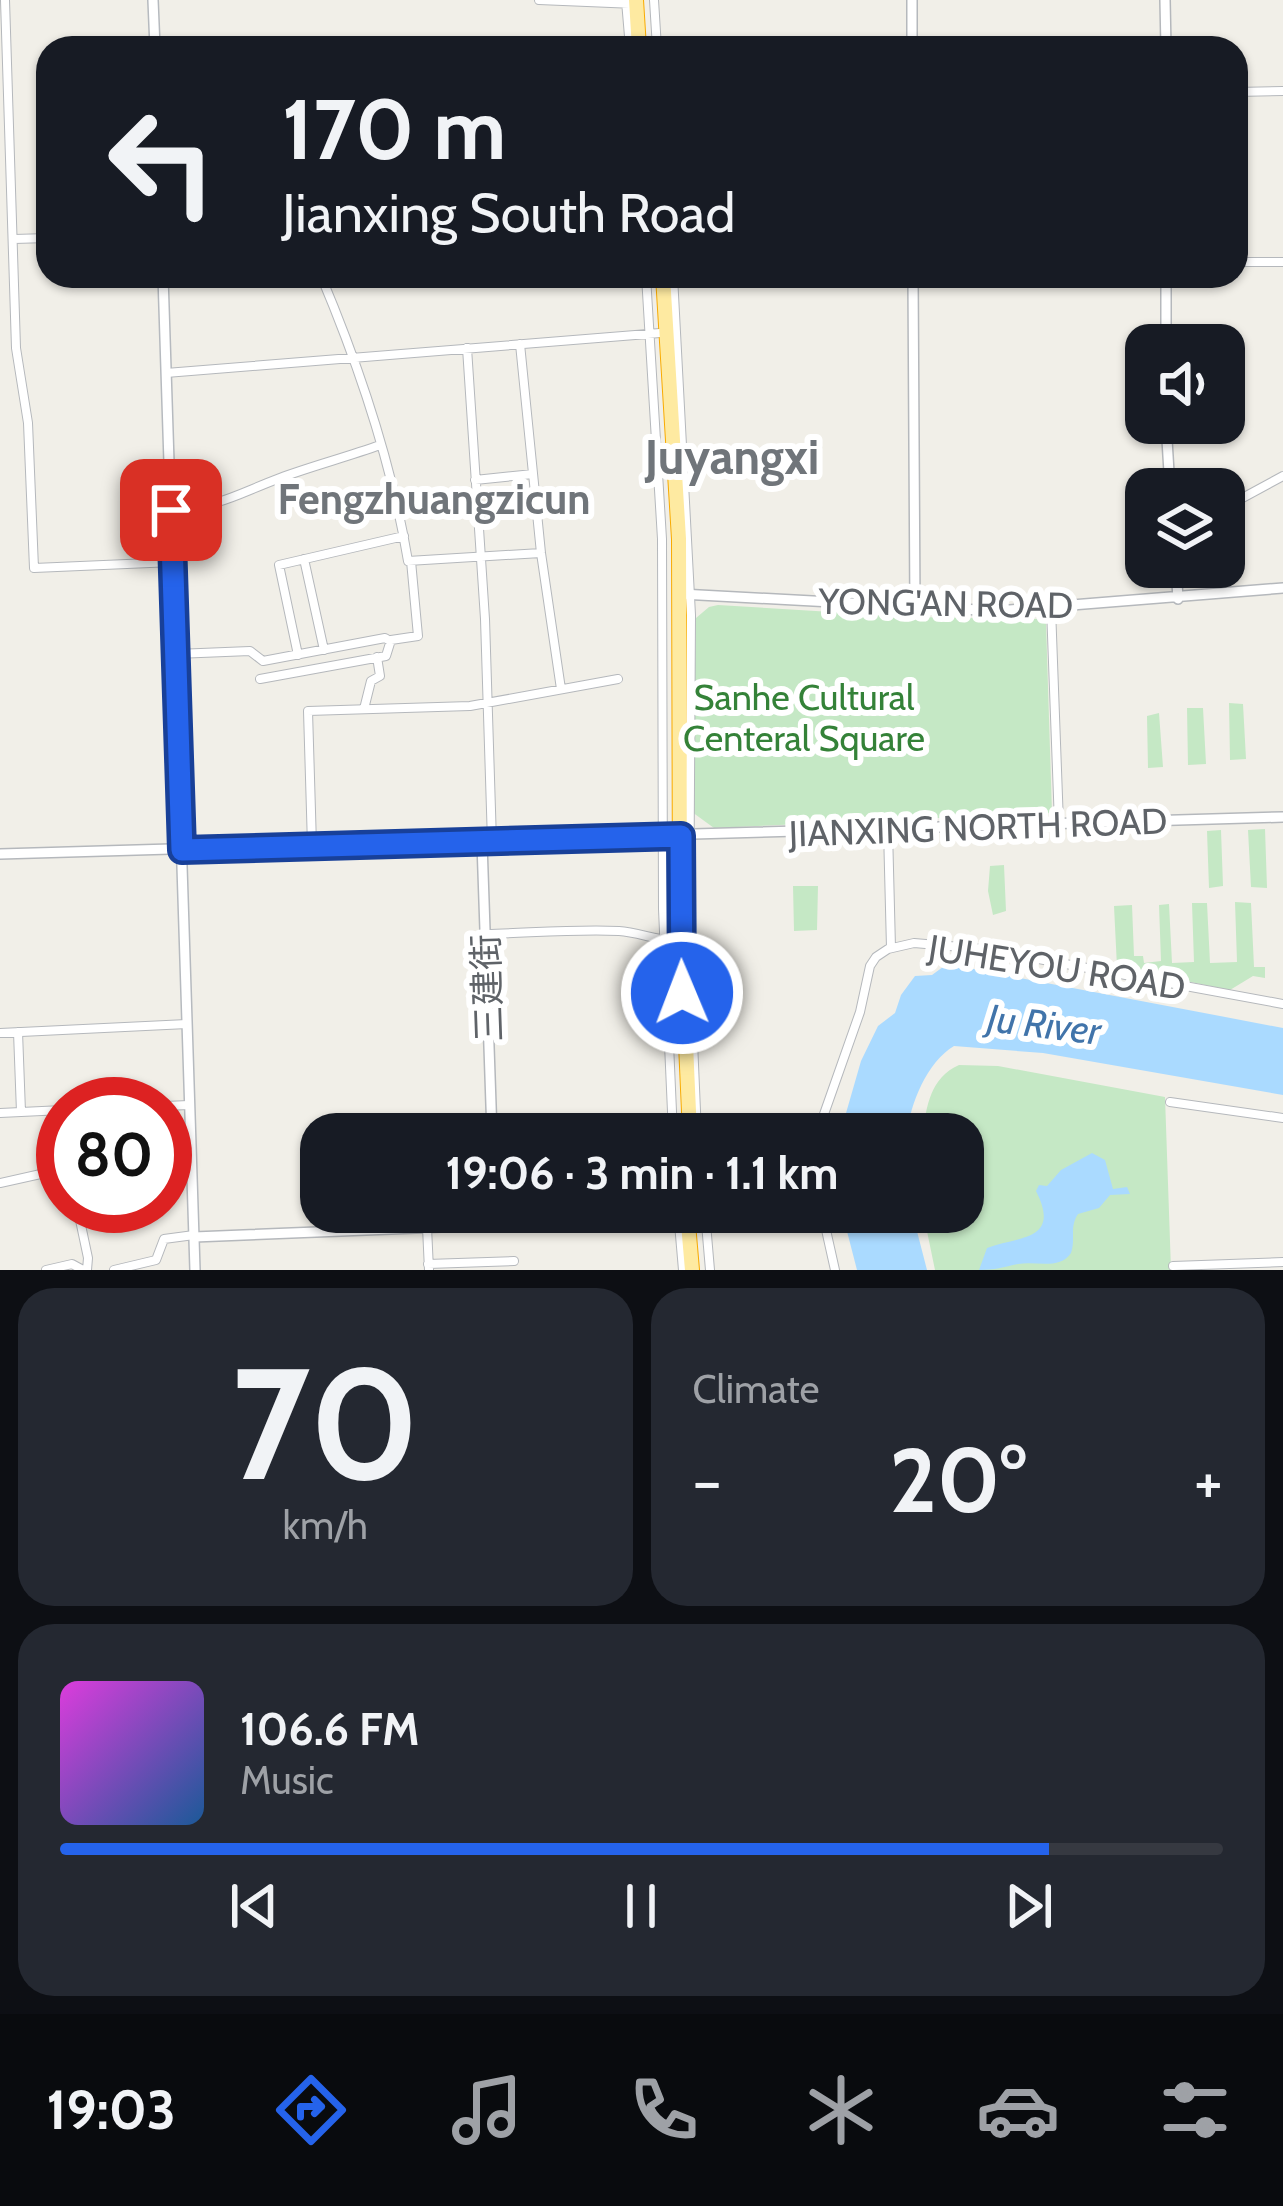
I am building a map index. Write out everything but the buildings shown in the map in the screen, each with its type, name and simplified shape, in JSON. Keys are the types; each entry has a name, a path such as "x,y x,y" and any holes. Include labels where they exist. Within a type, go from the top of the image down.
{"highway":[{"path":"634,2 641,36"},
{"path":"658,288 655,334 674,618 689,1113"},
{"path":"660,288 686,595 669,940 688,1113"},
{"path":"689,1233 696,1270"}],"street":[{"path":"5,0 17,370 28,423 34,568 173,562"},
{"path":"153,0 154,36"},
{"path":"539,0 634,2 631,36"},
{"path":"654,0 656,36"},
{"path":"912,0 912,36"},
{"path":"1166,0 1166,36"},
{"path":"1248,92 1283,92"},
{"path":"14,239 36,238"},
{"path":"1248,262 1283,262"},
{"path":"163,288 188,1077"},
{"path":"176,654 250,651 260,661 419,635 411,561 380,445 325,288"},
{"path":"166,373 655,334 648,288"},
{"path":"673,288 686,595"},
{"path":"913,288 915,608"},
{"path":"1166,288 1166,324"},
{"path":"520,344 541,553 561,689"},
{"path":"467,348 487,704 487,843"},
{"path":"171,510 240,498 276,479 380,445"},
{"path":"475,481 533,474"},
{"path":"1245,497 1283,476"},
{"path":"298,655 278,566 404,536"},
{"path":"411,561 541,553"},
{"path":"304,559 324,650"},
{"path":"1177,588 1178,598"},
{"name":"YONG'AN ROAD","path":"686,595 915,608 1051,608 1283,588"},
{"path":"1051,608 1059,824"},
{"path":"260,679 388,655 390,641"},
{"path":"364,709 371,682 380,676 377,657"},
{"path":"312,847 308,711 487,704 618,680"},
{"name":"JIANXING NORTH ROAD","path":"0,854 1283,817"},
{"path":"888,830 891,948"},
{"name":"三建街","path":"487,843 492,1113"},
{"path":"486,934 623,931 669,940 673,1113"},
{"name":"JUHEYOU ROAD","path":"824,1113 873,960 891,948 914,943 998,951 1283,1004"},
{"path":"0,1033 187,1024"},
{"path":"18,1032 21,1112"},
{"path":"1170,1102 1283,1118"},
{"path":"0,1113 36,1111"},
{"path":"0,1183 36,1175"},
{"path":"192,1190 195,1270"},
{"path":"114,1270 157,1260 164,1238 300,1232"},
{"path":"80,1233 83,1270"},
{"path":"427,1233 429,1267 514,1262"},
{"path":"683,1270 684,1233"},
{"path":"707,1233 710,1270"},
{"path":"827,1233 835,1270"},
{"path":"1173,1266 1283,1262"},
{"path":"46,1270 72,1264 83,1270"}],"green space":[{"name":"Sanhe Cultural Centeral Square","path":"718,605 1041,619 1046,623 1052,813 714,828 692,812 696,618"},
{"path":"1229,703 1243,704 1246,759 1230,760"},
{"path":"1187,708 1203,708 1206,764 1188,765"},
{"path":"1159,713 1163,767 1148,768 1147,716"},
{"path":"1265,829 1267,888 1251,887 1248,830"},
{"path":"1221,830 1223,886 1209,888 1207,831"},
{"path":"1004,865 1006,911 993,915 990,866"},
{"path":"793,886 818,886 817,930 794,931"},
{"path":"1235,902 1251,903 1254,967 1265,967 1265,978 1253,976 1230,990 1117,967 1114,906 1132,905 1134,956 1143,956 1144,963 1161,961 1159,905 1169,904 1172,963 1194,962 1192,903 1207,903 1210,963 1237,962"},
{"path":"959,1065 998,1066 1165,1097 1171,1270 935,1270 927,1233 984,1233 984,1113 926,1113 936,1085"}],"water":[{"name":"Ju River","path":"947,964 1283,1028 1283,1095 1043,1053 954,1046 936,1062 911,1113 846,1113 861,1061 878,1026 895,1013 915,976 932,975"},
{"path":"1092,1153 1105,1160 1113,1189 1127,1187 1130,1194 1110,1195 1099,1208 1078,1214 1071,1253 1061,1261 979,1270 987,1248 1040,1228 1044,1220 1036,1191 1039,1185 1047,1186 1061,1170"},
{"path":"847,1233 917,1233 927,1270 857,1270"}],"district":[{"name":"Juyangxi","path":"732,457"},
{"name":"Fengzhuangzicun","path":"434,499"}],"route":[{"path":"171,510 182,850 681,836 682,993"}]}
